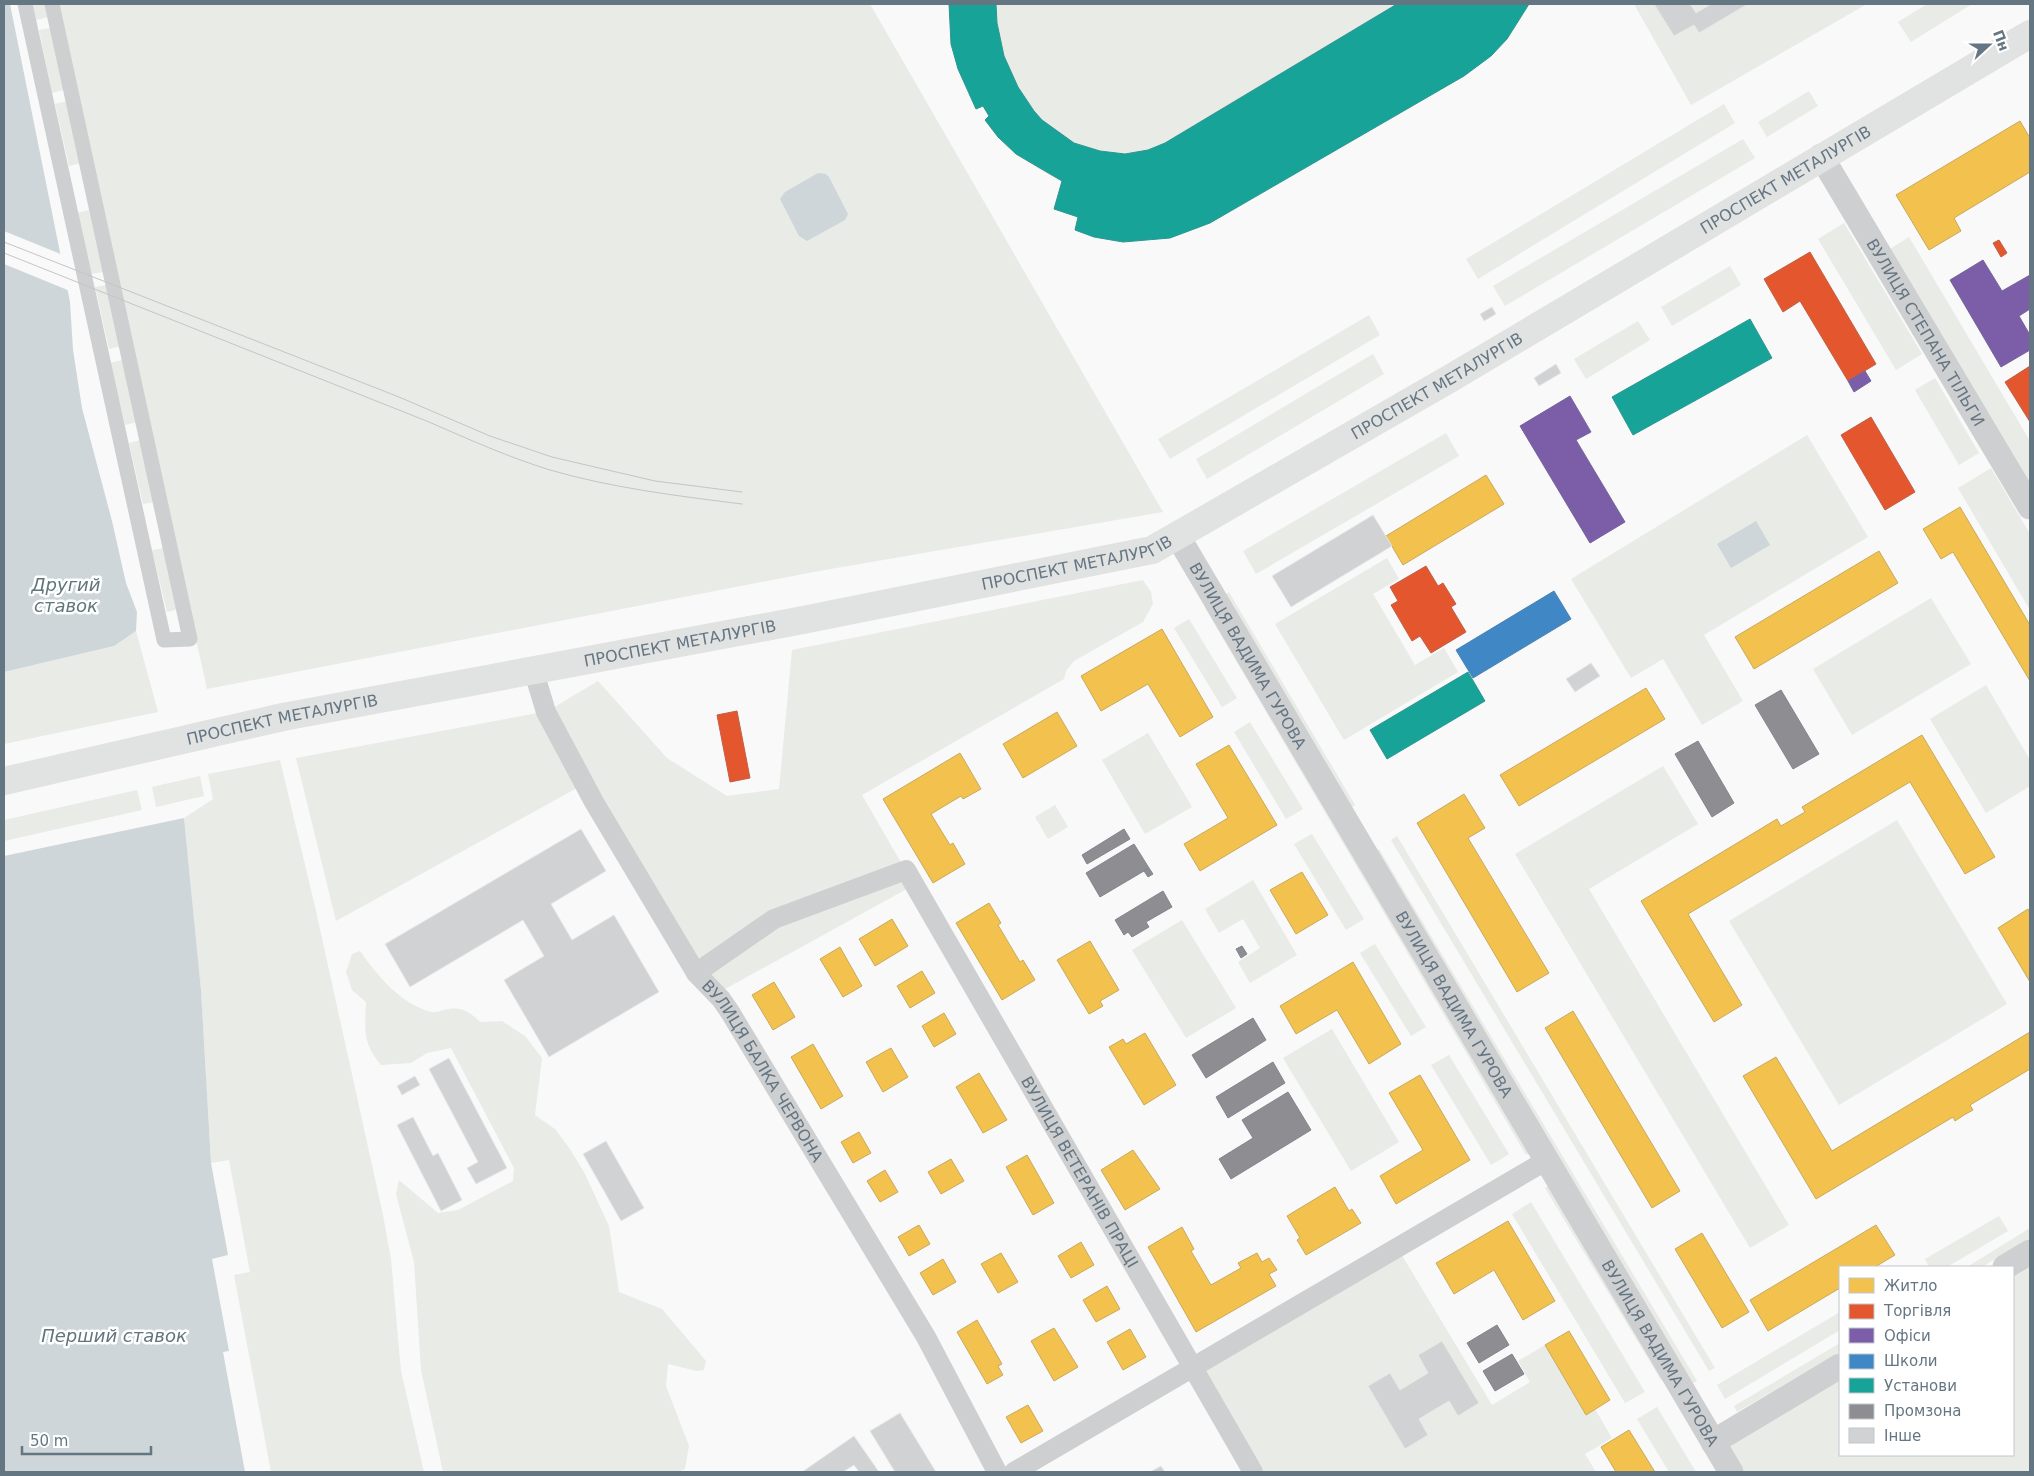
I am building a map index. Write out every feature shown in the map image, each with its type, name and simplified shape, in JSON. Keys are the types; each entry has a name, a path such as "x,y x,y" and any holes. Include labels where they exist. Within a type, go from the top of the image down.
{"main road":[{"name":"ПРОСПЕКТ МЕТАЛУРГІВ","path":"4,781 282,717 803,620 1152,550 1451,378 2030,34"}],"street":[{"path":"26,4 164,640 190,639 52,4"},
{"name":"ВУЛИЦЯ СТЕПАНА ТІЛЬГИ","path":"1822,156 2030,507"},
{"path":"66,188 90,184"},
{"path":"140,530 165,525"},
{"name":"ВУЛИЦЯ ВАДИМА ГУРОВА","path":"1177,535 1731,1472"},
{"name":"ВУЛИЦЯ БАЛКА ЧЕРВОНА","path":"533,669 546,712 594,802 696,973 721,999 730,1012 926,1336 997,1472"},
{"name":"ВУЛИЦЯ ВЕТЕРАНІВ ПРАЦІ","path":"696,973 774,920 906,870 1253,1472"},
{"path":"1014,1472 1547,1160"},
{"path":"2007,1266 2030,1252"},
{"path":"1714,1442 1839,1367"}],"shaded area":[{"path":"32,4 45,4 48,17 36,20"},
{"path":"59,4 870,4 1163,512 819,571 207,689 96,185"},
{"path":"949,4 1529,4 1509,35 1493,53 1464,76 1210,223 1177,235 1126,241 1109,239 1075,230 1078,217 1054,209 1062,181 1029,163 1001,139 985,120 989,116 951,44"},
{"path":"1634,4 1867,4 1691,105"},
{"path":"1927,4 1972,4 1911,42 1898,22"},
{"path":"51,28 64,90 52,93 39,30"},
{"path":"1809,91 1818,106 1767,137 1758,122"},
{"path":"67,101 82,163 69,166 55,104"},
{"path":"1724,104 1735,123 1478,279 1466,259"},
{"path":"1743,139 1755,158 1505,306 1493,286"},
{"path":"89,210 104,272 91,274 77,213"},
{"path":"1844,223 1922,354 1896,370 1818,239"},
{"path":"1909,237 2030,441 2030,486 1890,249"},
{"path":"1730,266 1741,285 1672,326 1661,307"},
{"path":"107,285 122,346 109,349 95,287"},
{"path":"1369,315 1380,335 1170,459 1158,439"},
{"path":"1638,321 1650,340 1586,379 1574,359"},
{"path":"1373,354 1384,374 1207,479 1196,459"},
{"path":"122,360 137,422 125,425 110,363"},
{"path":"1935,378 1979,453 1959,465 1915,390"},
{"path":"1446,433 1459,456 1256,574 1243,551"},
{"path":"1807,435 1868,537 1704,635 1743,701 1702,725 1663,659 1631,678 1571,579"},
{"path":"141,440 155,502 143,504 129,443"},
{"path":"1991,468 2030,534 2030,610 1958,488"},
{"path":"164,548 179,609 167,612 152,550"},
{"path":"1387,558 1399,579 1373,594 1415,665 1444,648 1458,672 1344,740 1275,624"},
{"path":"1143,580 1151,592 1153,604 1143,622 1074,661 1066,671 1064,679 862,795 914,885 716,994 546,712 598,681 667,758 727,796 779,789 792,650"},
{"path":"1229,592 1355,805 1349,809 1223,596"},
{"path":"1931,598 1971,664 1852,735 1813,669"},
{"path":"1209,606 1530,1152 1526,1155 1205,608"},
{"path":"1189,619 1237,698 1222,707 1174,628"},
{"path":"136,631 158,712 4,744 4,672 114,646"},
{"path":"1986,685 2030,760 2030,786 1986,813 1930,719"},
{"path":"538,713 577,788 336,921 296,758"},
{"path":"1250,722 1303,809 1286,819 1234,732"},
{"path":"1148,733 1192,807 1145,834 1102,760"},
{"path":"280,760 316,911 383,1215 391,1259 401,1371 424,1472 271,1472 234,1275 250,1272 229,1160 211,1163 201,990 184,818 213,799 208,774"},
{"path":"1663,766 1698,824 1589,889 1789,1225 1750,1248 1515,854"},
{"path":"200,776 204,796 156,807 152,787"},
{"path":"137,790 142,810 4,841 4,820"},
{"path":"1055,805 1068,827 1048,839 1035,817"},
{"path":"1897,820 2007,1004 1839,1105 1729,921"},
{"path":"1312,834 1364,919 1346,930 1294,844"},
{"path":"1397,836 1715,1368 1709,1371 1391,840"},
{"path":"1379,849 1697,1381 1691,1384 1373,853"},
{"path":"1253,880 1297,955 1250,983 1238,962 1260,948 1243,919 1219,933 1205,909"},
{"path":"1182,920 1236,1008 1186,1038 1132,950"},
{"path":"1375,944 1426,1027 1411,1036 1360,953"},
{"path":"360,951 382,979 410,1003 433,1012 454,1008 463,1010 480,1022 502,1021 525,1036 542,1058 535,1115 555,1129 585,1174 609,1226 619,1292 662,1309 706,1361 704,1370 697,1371 668,1364 666,1386 689,1446 685,1469 678,1472 443,1472 421,1370 414,1262 396,1194 399,1180 438,1213 458,1210 513,1181 514,1168 451,1048 427,1053 411,1063 381,1065 375,1057 366,1035 366,1002 352,990 346,972 352,954"},
{"path":"1332,1029 1399,1142 1351,1171 1283,1058"},
{"path":"1449,1055 1509,1154 1491,1165 1431,1065"},
{"path":"1550,1184 1667,1377 1661,1380 1545,1188"},
{"path":"1531,1202 1645,1392 1625,1403 1512,1214"},
{"path":"1999,1216 2008,1231 1949,1266 1928,1266 1925,1259"},
{"path":"2030,1228 2030,1238 1984,1266 1969,1266"},
{"path":"1397,1247 1492,1405 1530,1382 1518,1361 1545,1345 1586,1415 1595,1409 1612,1438 1585,1454 1596,1472 1253,1472 1192,1368"},
{"path":"2030,1252 2030,1472 1732,1472 1713,1442 1839,1367 1839,1456 2014,1456 2014,1266"},
{"path":"1839,1313 1839,1331 1725,1399 1717,1385"},
{"path":"1839,1344 1839,1353 1737,1412 1734,1406"},
{"path":"1657,1407 1696,1472 1669,1472 1637,1419"}],"water":[{"name":"Другий ставок","path":"4,4 10,4 70,302 73,350 82,408 112,521 126,583 137,612 136,631 114,646 4,672"},
{"path":"818,173 826,174 829,177 848,214 845,220 807,241 799,236 780,199 785,192"},
{"path":"1756,521 1770,545 1731,568 1717,544"},
{"name":"Перший ставок","path":"184,818 201,990 211,1163 228,1255 212,1259 229,1351 223,1352 245,1472 4,1472 4,856"}],"pier":[{"path":"4,231 63,255 70,291 4,264"}],"building: Житло":[{"path":"2020,121 2030,138 2030,172 1954,218 1961,231 1929,250 1896,195"},
{"path":"1486,475 1504,504 1403,565 1386,536"},
{"path":"1960,507 2030,625 2030,681 1953,552 1941,559 1923,529"},
{"path":"1879,551 1898,583 1754,669 1735,637"},
{"path":"1162,629 1213,717 1180,737 1148,684 1101,711 1081,676"},
{"path":"1646,688 1665,719 1519,806 1500,775"},
{"path":"1057,712 1077,746 1023,778 1003,744"},
{"path":"1922,735 1995,857 1965,874 1910,782 1688,914 1742,1005 1714,1022 1641,901 1777,819 1781,826 1805,812 1802,807"},
{"path":"1229,745 1277,825 1200,871 1184,844 1228,818 1196,764"},
{"path":"960,753 981,789 963,799 961,796 931,814 950,845 953,843 965,864 933,883 883,799"},
{"path":"1464,794 1485,828 1468,838 1549,973 1517,992 1417,823"},
{"path":"1302,872 1328,915 1296,934 1270,890"},
{"path":"989,903 1001,923 998,925 1020,962 1023,960 1035,980 1002,1000 956,923"},
{"path":"2028,909 2030,913 2030,982 1998,928"},
{"path":"892,919 908,946 875,966 859,939"},
{"path":"1090,941 1119,990 1100,1001 1103,1006 1089,1014 1057,960"},
{"path":"840,947 862,986 843,997 820,959"},
{"path":"1353,962 1401,1044 1369,1064 1337,1010 1296,1034 1280,1006"},
{"path":"922,971 935,993 910,1008 897,986"},
{"path":"774,982 795,1017 773,1030 752,995"},
{"path":"1573,1011 1680,1191 1652,1208 1545,1028"},
{"path":"944,1013 956,1034 934,1047 922,1026"},
{"path":"2030,1032 2030,1069 1970,1105 1973,1110 1955,1121 1953,1117 1816,1199 1743,1076 1776,1057 1832,1151"},
{"path":"1145,1033 1176,1085 1144,1105 1109,1047 1123,1039 1126,1044"},
{"path":"813,1044 843,1096 821,1109 791,1057"},
{"path":"891,1048 908,1077 883,1092 866,1062"},
{"path":"979,1073 1007,1120 983,1133 956,1087"},
{"path":"1420,1075 1470,1160 1396,1204 1380,1176 1423,1150 1389,1093"},
{"path":"859,1132 871,1153 853,1163 841,1142"},
{"path":"1133,1150 1160,1189 1125,1210 1101,1170"},
{"path":"1027,1155 1054,1203 1033,1215 1006,1167"},
{"path":"951,1159 964,1181 941,1194 928,1172"},
{"path":"885,1170 898,1192 880,1202 867,1181"},
{"path":"1335,1187 1349,1211 1352,1209 1361,1223 1306,1255 1297,1240 1300,1238 1287,1216"},
{"path":"1508,1221 1555,1301 1523,1320 1494,1270 1454,1294 1436,1263"},
{"path":"919,1225 930,1244 909,1256 898,1237"},
{"path":"1876,1225 1895,1255 1877,1266 1839,1266 1839,1289 1768,1331 1750,1300"},
{"path":"1182,1227 1194,1249 1191,1251 1211,1285 1241,1268 1238,1263 1257,1253 1262,1262 1269,1258 1277,1270 1269,1274 1276,1286 1196,1332 1148,1247"},
{"path":"1702,1233 1749,1312 1722,1328 1675,1249"},
{"path":"1081,1242 1094,1265 1071,1278 1058,1256"},
{"path":"1001,1253 1018,1282 998,1293 981,1264"},
{"path":"943,1259 956,1282 933,1295 920,1273"},
{"path":"1107,1286 1120,1309 1096,1322 1083,1300"},
{"path":"977,1320 1002,1364 998,1366 1003,1375 987,1384 957,1332"},
{"path":"1054,1328 1078,1367 1054,1381 1031,1341"},
{"path":"1130,1329 1146,1357 1123,1370 1107,1342"},
{"path":"1569,1331 1610,1400 1586,1415 1545,1345"},
{"path":"1028,1405 1043,1431 1021,1443 1006,1417"},
{"path":"1629,1430 1655,1472 1616,1472 1601,1447"}],"building: Торгівля":[{"path":"1999,240 2007,253 2001,257 1993,243"},
{"path":"1810,252 1876,364 1848,381 1800,301 1783,312 1764,279"},
{"path":"2030,366 2030,422 2005,382"},
{"path":"1871,417 1915,492 1885,510 1841,435"},
{"path":"1426,566 1438,586 1443,583 1456,604 1451,607 1466,632 1431,653 1420,636 1412,641 1391,605 1398,601 1390,587"},
{"path":"737,711 750,778 730,782 717,715"}],"building: Офіси":[{"path":"1983,260 2002,291 2030,275 2030,309 2019,316 2030,335 2030,350 2001,367 1950,280"},
{"path":"1865,371 1871,381 1854,392 1848,381"},
{"path":"1570,396 1591,432 1576,440 1625,522 1590,543 1520,426"}],"building: Школи":[{"path":"1554,591 1571,619 1473,678 1456,650"}],"building: Установи":[{"path":"949,4 996,4 997,23 1004,56 1018,87 1034,111 1042,120 1074,143 1100,151 1125,154 1148,150 1165,143 1397,4 1529,4 1507,39 1491,56 1464,76 1210,223 1170,238 1123,242 1094,237 1075,230 1078,217 1054,209 1062,181 1016,154 998,137 985,120 989,116 983,106 976,109 958,69 951,44"},
{"path":"1750,319 1772,358 1633,435 1612,397"},
{"path":"1468,672 1485,701 1387,759 1370,730"}],"building: Промзона":[{"path":"1781,690 1819,754 1793,769 1755,705"},
{"path":"1698,741 1734,803 1712,817 1675,754"},
{"path":"1124,829 1130,839 1087,864 1082,855"},
{"path":"1134,844 1149,868 1100,897 1086,873"},
{"path":"1149,868 1153,874 1148,877 1144,871"},
{"path":"1163,891 1172,907 1146,922 1149,927 1132,937 1128,932 1124,935 1115,920"},
{"path":"1242,946 1247,954 1241,958 1236,949"},
{"path":"1253,1018 1266,1040 1206,1078 1192,1055"},
{"path":"1273,1062 1285,1083 1228,1118 1216,1097"},
{"path":"1288,1092 1311,1130 1231,1179 1219,1159 1253,1138 1242,1120"},
{"path":"1497,1325 1509,1345 1479,1363 1467,1343"},
{"path":"1512,1354 1524,1374 1495,1391 1483,1371"}],"building: Інше":[{"path":"1654,4 1690,4 1696,13 1711,4 1748,4 1699,33 1694,25 1674,36"},
{"path":"1492,307 1496,314 1484,321 1480,314"},
{"path":"1556,364 1561,373 1539,386 1534,378"},
{"path":"1373,515 1392,546 1291,607 1272,576"},
{"path":"1591,663 1600,676 1575,692 1566,679"},
{"path":"581,829 606,871 551,904 572,940 614,915 659,992 549,1057 504,980 544,956 523,920 410,987 385,944"},
{"path":"449,1058 507,1168 476,1184 467,1168 478,1162 429,1069"},
{"path":"415,1076 420,1085 402,1095 397,1086"},
{"path":"413,1117 433,1156 438,1153 462,1200 441,1211 397,1125"},
{"path":"606,1141 644,1208 621,1221 583,1154"},
{"path":"1442,1341 1479,1403 1458,1416 1449,1401 1419,1419 1428,1435 1405,1449 1368,1386 1390,1373 1400,1390 1428,1373 1418,1355"},
{"path":"900,1413 936,1472 895,1472 870,1431"},
{"path":"854,1436 879,1472 859,1472 854,1465 843,1472 802,1472"},
{"path":"1161,1466 1165,1472 1150,1472"}],"tram line":[{"path":"4,242 399,397 490,436 552,457 655,481 742,492"},
{"path":"4,253 534,465 621,487 742,504"}]}
